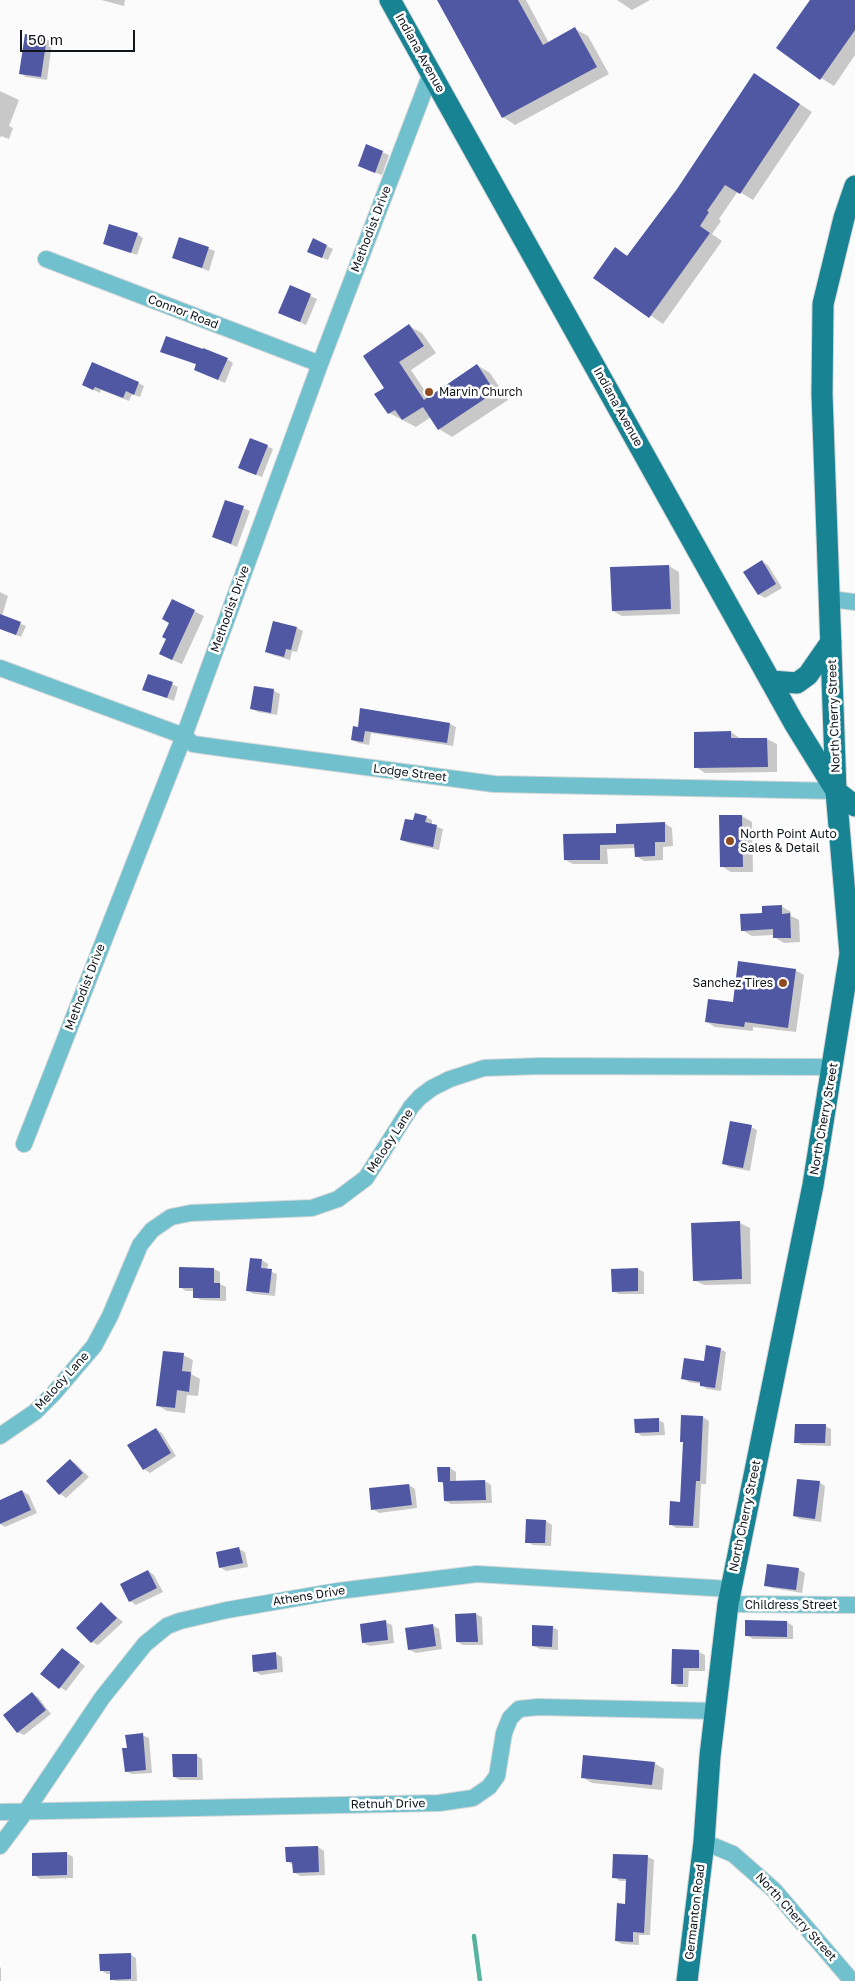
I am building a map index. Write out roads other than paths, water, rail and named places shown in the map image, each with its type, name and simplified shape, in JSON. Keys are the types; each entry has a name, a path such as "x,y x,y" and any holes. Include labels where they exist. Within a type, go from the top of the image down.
{"main road":[{"name":"Indiana Avenue","path":"390,0 794,723 836,791 855,806"},
{"name":"North Cherry Street","path":"704,1842 715,1711 729,1597 813,1186 850,954 836,791 822,394 823,304 844,218 855,186"},
{"path":"771,681 797,683 808,675 831,642"},
{"name":"Germanton Road","path":"687,1981 704,1842"}],"street":[{"name":"Methodist Drive","path":"24,1144 184,736 320,364 431,73"},
{"name":"Connor Road","path":"46,260 320,364"},
{"path":"830,599 855,602"},
{"name":"Lodge Street","path":"0,668 184,736 193,744 220,748 494,784 836,791"},
{"name":"Melody Lane","path":"0,1436 35,1412 54,1393 94,1346 110,1316 140,1245 152,1230 171,1217 191,1213 312,1208 338,1199 366,1178 416,1102 432,1088 450,1079 484,1068 540,1066 833,1067"},
{"name":"Athens Drive","path":"0,1846 26,1811 102,1698 145,1644 167,1626 180,1621 227,1610 338,1591 477,1574 729,1597"},
{"name":"Childress Street","path":"729,1597 855,1605"},
{"name":"Retnuh Drive","path":"0,1812 440,1803 472,1798 489,1787 497,1776 504,1733 510,1718 520,1709 538,1707 715,1711"},
{"name":"North Cherry Street","path":"704,1842 732,1854 774,1890 852,1981"}],"waterway":[{"path":"474,1936 480,1981"}],"place":[{"name":"Marvin Church","path":"429,392"},
{"name":"North Point Auto Sales & Detail","path":"730,841"},
{"name":"Sanchez Tires","path":"783,983"}]}
